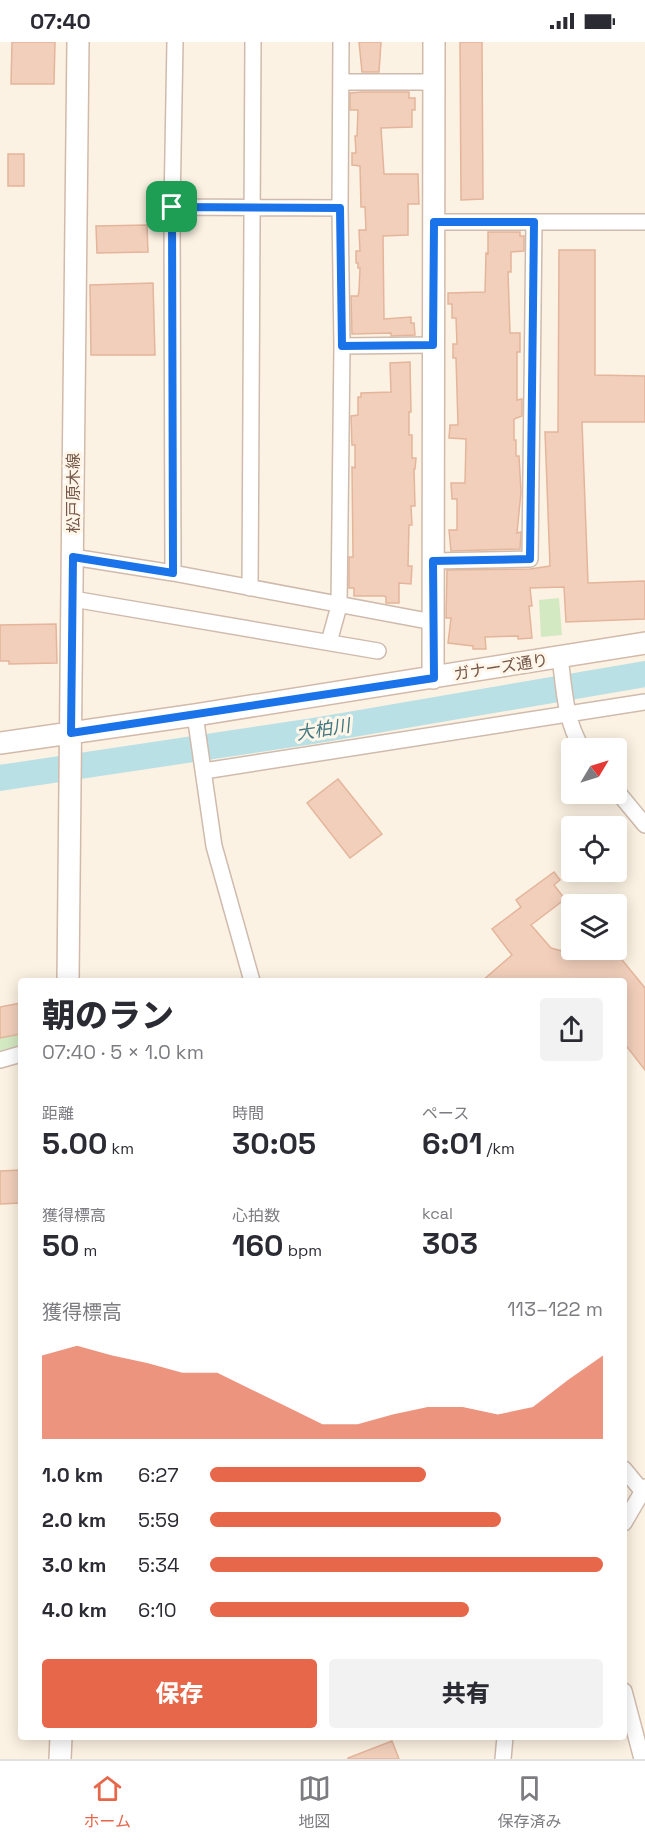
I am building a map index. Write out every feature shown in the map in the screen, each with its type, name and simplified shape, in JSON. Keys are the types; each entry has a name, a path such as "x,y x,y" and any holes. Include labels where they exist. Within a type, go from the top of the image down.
{"street":[{"name":"松戸原木線","path":"68,978 73,598 73,254 78,42"},
{"path":"173,573 172,207 175,42"},
{"path":"250,588 253,42"},
{"path":"329,642 339,606 342,346 341,42"},
{"path":"434,42 434,678"},
{"path":"341,82 434,82"},
{"path":"172,207 340,208"},
{"path":"434,222 645,222"},
{"path":"433,561 530,559 534,222"},
{"path":"342,346 433,345"},
{"path":"73,557 173,573 433,622"},
{"path":"73,598 378,651"},
{"name":"ガナーズ通り","path":"0,743 71,740 195,715 645,643"},
{"path":"560,657 568,715 576,738"},
{"path":"204,771 645,702"},
{"path":"195,715 214,846 251,978"},
{"path":"627,803 645,825"},
{"path":"0,1060 18,1055"},
{"path":"627,1472 644,1490 627,1518"},
{"path":"627,1702 642,1759"},
{"path":"60,1759 61,1740"},
{"path":"499,1758 504,1740"}],"green space":[{"path":"559,598 562,635 541,637 539,600"},
{"path":"18,1033 18,1051 0,1054 0,1036"}],"building":[{"path":"12,42 55,42 54,84 11,84"},
{"path":"359,42 381,42 379,72 362,72"},
{"path":"460,42 482,42 483,199 461,200"},
{"path":"409,92 409,98 415,98 412,127 381,128 384,174 418,174 419,204 408,204 408,235 383,236 384,319 411,317 415,335 352,334 351,296 358,296 359,291 360,268 356,263 356,251 360,251 359,230 366,230 365,207 361,207 360,166 352,165 352,153 356,153 358,110 350,110 350,93"},
{"path":"8,154 24,154 24,186 8,186"},
{"path":"147,225 148,252 97,253 96,226"},
{"path":"488,232 520,232 520,236 524,236 524,251 511,252 511,272 508,272 510,333 520,333 520,352 517,352 517,400 522,399 522,416 514,419 514,440 516,440 516,456 519,456 521,492 517,533 521,532 520,549 451,551 449,530 457,530 457,499 452,499 451,483 465,483 466,439 449,438 450,425 458,425 456,358 453,358 453,344 457,344 456,318 452,318 452,304 448,304 448,293 485,292"},
{"path":"559,250 595,250 595,375 645,376 645,422 582,422 588,583 645,581 645,619 566,622 564,587 530,588 532,638 485,637 486,649 473,649 473,646 448,643 451,618 446,618 447,570 530,569 550,566 545,432 558,432"},
{"path":"153,283 155,355 91,355 90,285"},
{"path":"410,362 409,435 412,435 412,458 416,458 415,506 411,506 412,525 409,525 408,566 412,566 411,584 399,583 399,603 386,603 384,596 354,596 354,588 349,588 349,557 353,557 352,467 355,468 351,416 358,415 358,397 361,397 361,393 391,392 390,363"},
{"path":"56,624 57,663 9,664 9,661 0,661 0,625"},
{"path":"338,779 382,834 350,858 307,803"},
{"path":"554,872 560,880 554,885 561,894 561,902 531,925 551,948 561,951 561,960 622,960 645,988 645,1070 627,1047 627,978 485,978 512,955 492,929 521,907 516,900"},
{"path":"18,1004 18,1035 0,1038 0,1007"},
{"path":"18,1170 18,1203 0,1204 0,1171"},
{"path":"392,1741 399,1759 348,1759 348,1758"}],"waterway":[{"name":"大柏川","path":"0,778 313,731 645,674"}],"route":[{"path":"172,207 340,208 342,346 433,345 434,222 534,222 530,559 433,561 434,678 71,733 73,557 173,573 172,207"}]}
